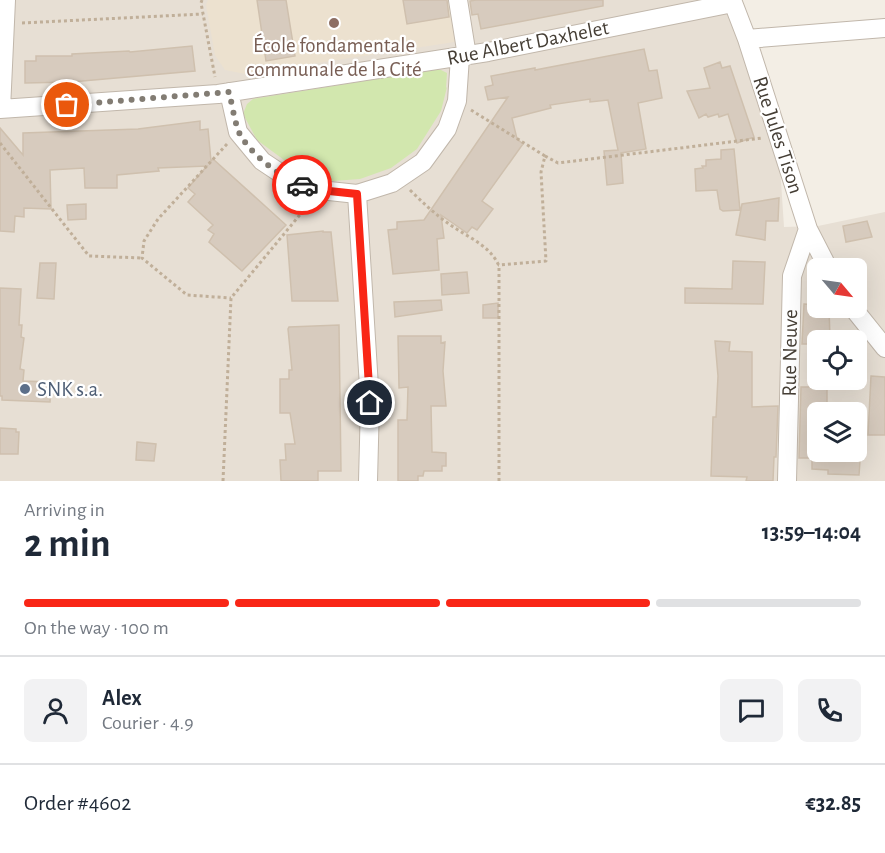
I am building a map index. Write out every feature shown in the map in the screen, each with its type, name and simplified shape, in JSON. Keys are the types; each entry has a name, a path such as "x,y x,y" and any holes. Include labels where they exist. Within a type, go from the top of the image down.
{"street":[{"path":"1,109 6,0"},
{"path":"224,93 238,132 262,161 292,181 320,190 357,194 392,183 423,162 447,129 457,101 464,56 458,0"},
{"name":"Rue Albert Daxhelet","path":"1,109 224,93 464,56 732,1"},
{"name":"Rue Jules Tison","path":"732,1 747,39 808,229 823,258"},
{"path":"747,39 885,28"},
{"path":"357,194 370,403 368,481"},
{"name":"Rue Neuve","path":"787,481 792,276 808,229"},
{"path":"861,318 885,348"}],"path":[{"path":"202,0 203,15 224,93"},
{"path":"3,29 203,15"},
{"path":"457,101 558,163 779,136"},
{"path":"142,258 144,241 158,219 238,132"},
{"path":"0,143 89,256 142,258 187,295 231,298"},
{"path":"498,265 546,261 541,172 545,156"},
{"path":"399,178 431,210 495,256 498,265 499,481"},
{"path":"223,481 231,298 320,190"}],"shaded area":[{"path":"0,0 726,0 780,166 784,227 818,226 885,212 885,481 0,481"},
{"name":"École fondamentale communale de la Cité","path":"208,0 455,0 461,41 245,74 225,70 215,55 206,5"}],"green space":[{"path":"432,70 447,73 447,87 441,111 417,149 391,168 360,179 333,181 299,171 257,140 243,114 247,104 253,99"}],"building":[{"path":"257,0 286,0 295,56 266,61"},
{"path":"403,0 447,0 449,17 407,24"},
{"path":"603,0 603,6 481,29 478,14 472,15 470,1"},
{"path":"192,46 195,71 71,82 25,83 25,61 36,61 36,56 72,56 72,54 130,52"},
{"path":"644,49 649,71 657,70 662,98 638,103 646,149 621,153 623,183 607,185 604,151 618,150 608,100 590,102 590,99 550,105 551,108 512,118 517,139 523,144 482,201 493,209 477,230 472,227 467,233 441,215 444,238 437,239 439,270 393,274 388,230 397,229 397,222 424,220 508,97 488,100 485,87 493,85 491,76"},
{"path":"720,62 722,68 730,66 754,137 737,143 728,114 708,117 706,114 699,118 687,91 710,88 704,68"},
{"path":"200,121 200,130 208,129 211,161 213,159 286,225 242,271 209,242 214,234 208,230 213,225 188,202 195,194 188,188 207,166 158,168 159,171 117,175 117,188 85,188 84,168 50,170 51,209 24,208 24,217 15,216 14,232 0,231 0,128 23,155 23,133 138,129"},
{"path":"734,149 740,210 723,211 720,209 717,190 696,191 695,169 706,166 706,160 721,159 721,150"},
{"path":"779,198 778,221 766,221 765,240 736,235 742,204"},
{"path":"86,204 86,219 68,220 67,205"},
{"path":"867,221 872,237 846,242 843,226"},
{"path":"331,232 338,301 292,301 287,235"},
{"path":"733,261 765,262 763,304 685,303 685,288 732,289"},
{"path":"40,263 56,263 54,299 37,298"},
{"path":"467,272 469,293 442,295 441,274"},
{"path":"0,288 21,289 19,325 22,325 21,337 24,338 20,369 24,370 23,381 51,382 50,402 2,400 0,396"},
{"path":"441,300 442,310 395,317 394,302"},
{"path":"498,303 498,318 483,318 483,305"},
{"path":"804,304 807,304 807,318 829,318 830,330 807,330 807,344 802,344"},
{"path":"339,325 341,471 318,471 318,481 281,481 280,460 286,460 285,444 295,444 290,413 280,413 280,379 289,379 289,370 292,370 288,329 289,327"},
{"path":"398,336 441,336 441,343 445,342 443,371 446,406 431,406 432,452 446,453 446,466 442,466 442,471 424,471 423,476 418,476 418,481 398,481 398,420 407,420 408,387 399,388"},
{"path":"715,341 730,342 729,351 752,352 752,407 778,406 773,481 746,481 747,477 711,476 713,417 716,417 718,376"},
{"path":"871,376 885,377 885,435 868,435"},
{"path":"801,387 807,387 807,390 827,390 827,402 807,402 807,458 799,458"},
{"path":"0,428 16,429 16,432 19,432 18,454 0,454"},
{"path":"137,442 156,444 154,461 136,460"},
{"path":"812,462 860,462 859,475 828,474 828,470 812,469"}],"way so far":[{"path":"67,105 229,92 238,132 262,161 302,185"}],"place":[{"name":"École fondamentale communale de la Cité","path":"334,23"},
{"name":"SNK s.a.","path":"25,389"}],"route":[{"path":"302,185 320,190 357,194 370,403"}]}
